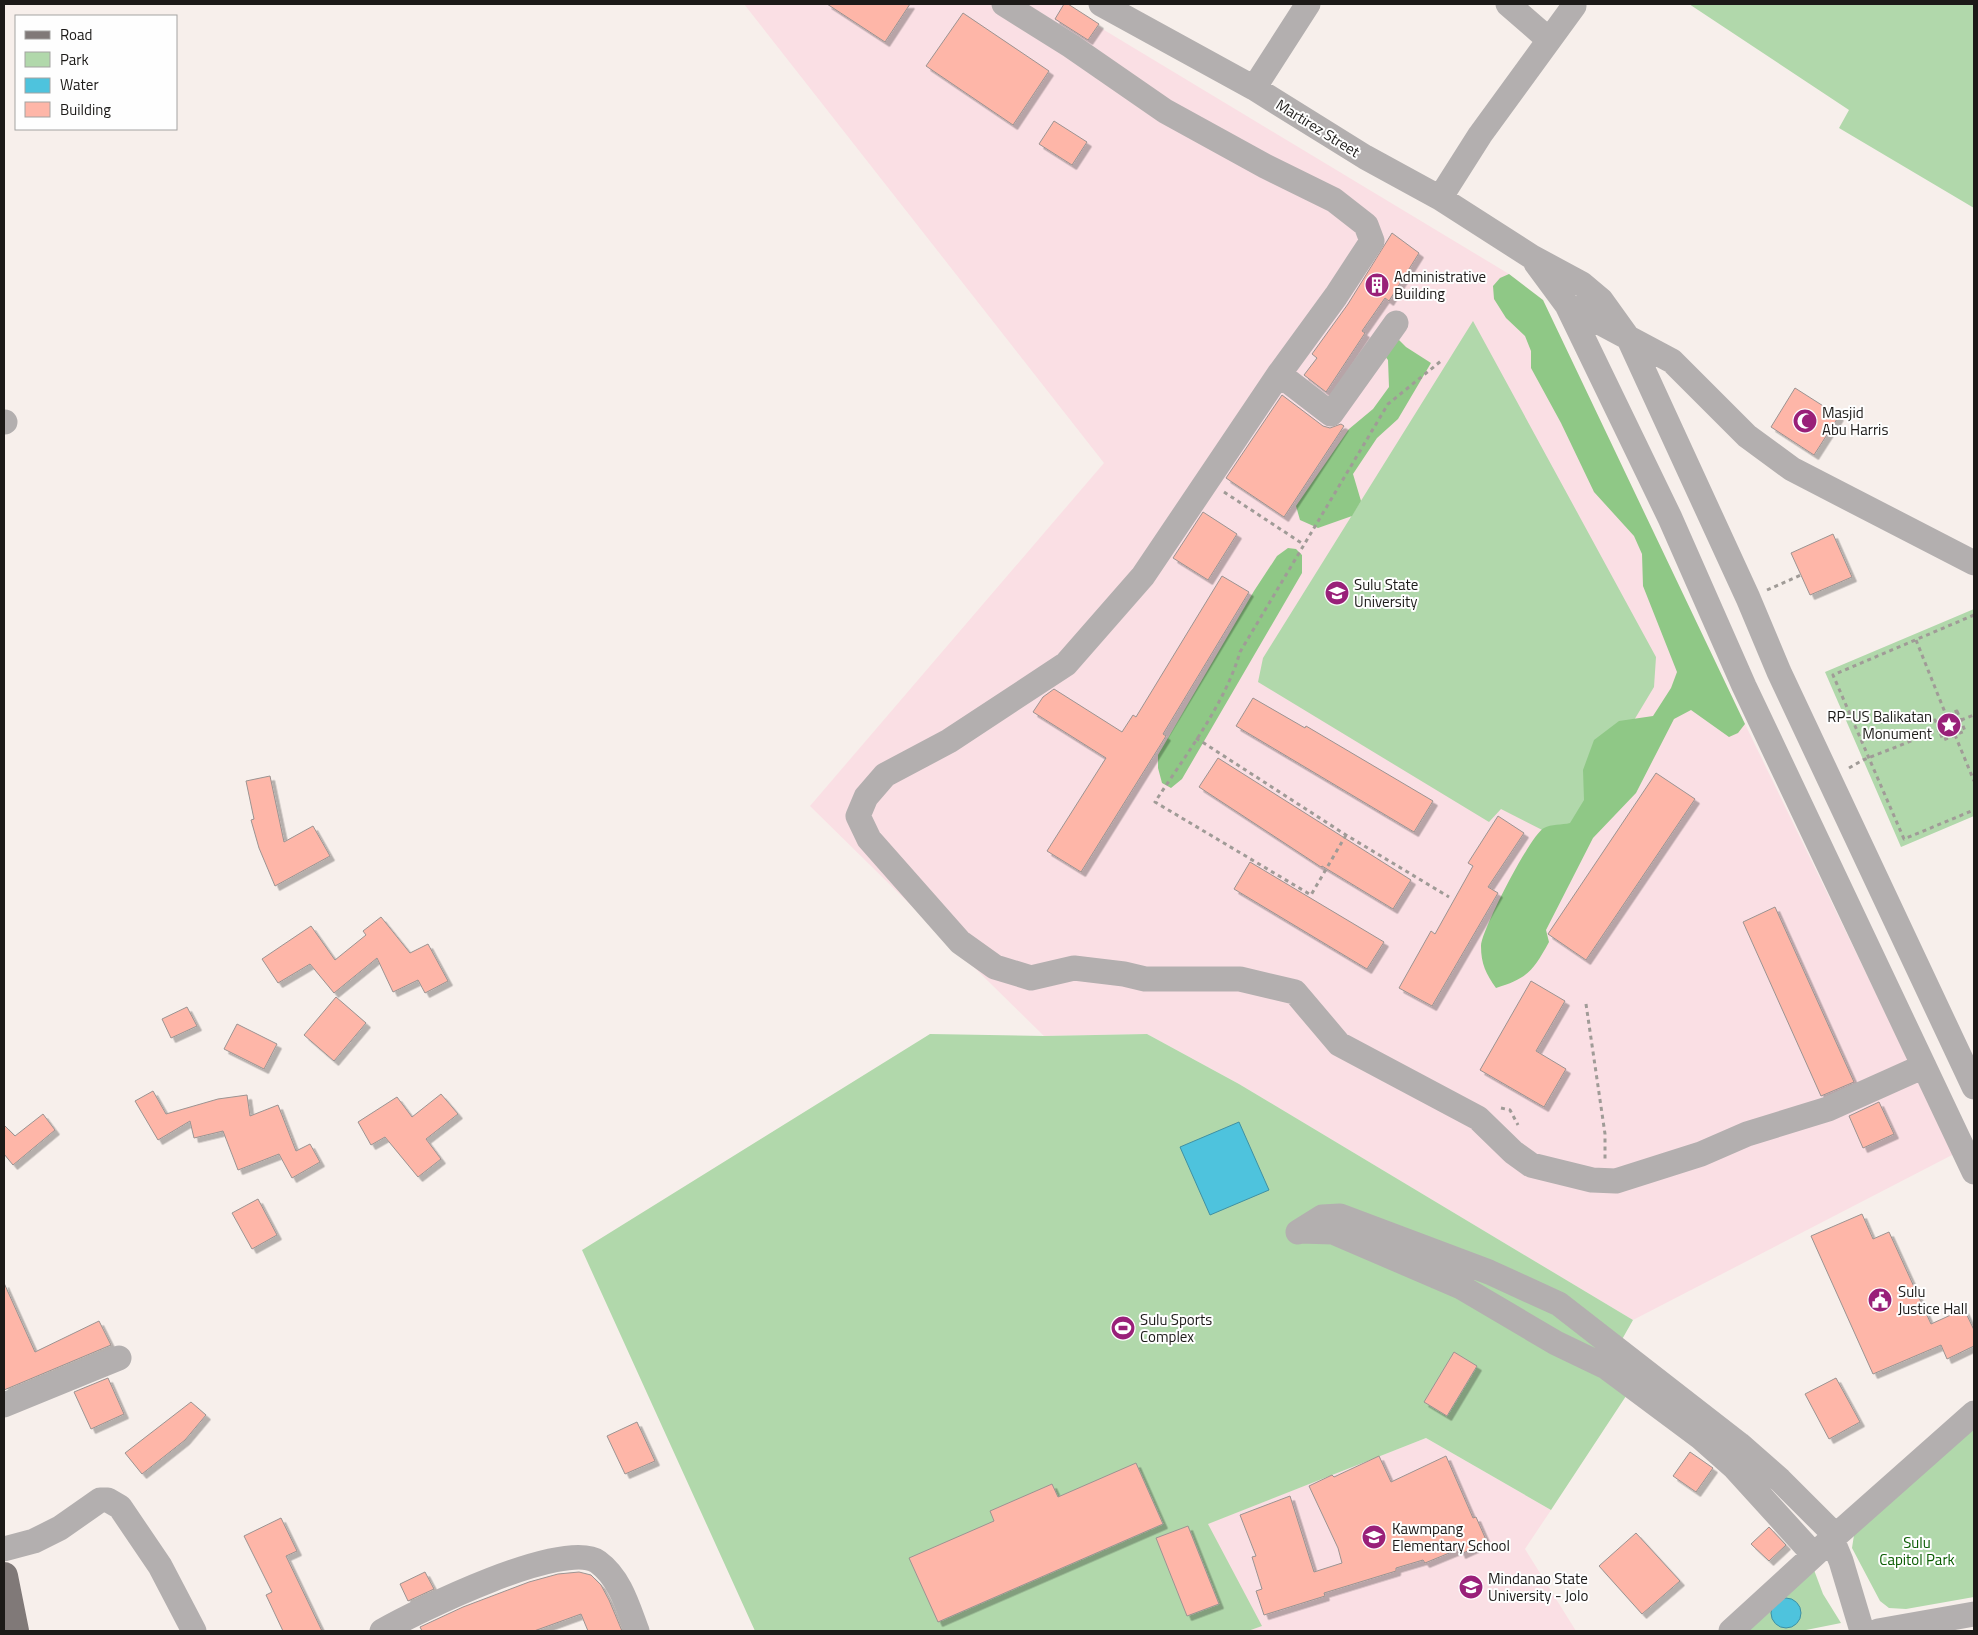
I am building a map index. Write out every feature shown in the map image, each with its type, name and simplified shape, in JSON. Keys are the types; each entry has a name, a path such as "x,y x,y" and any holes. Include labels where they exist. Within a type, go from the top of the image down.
{"main road":[{"path":"4,1576 16,1631"}],"street":[{"path":"1004,4 1165,111 1265,166 1334,200 1366,225 1372,241 1336,296 1279,374 1206,480 1143,576 1066,664 949,741 885,775 866,797 858,816 869,839 960,942 995,967 1031,978 1074,968 1124,974 1145,979 1240,979 1294,992 1339,1044 1478,1118 1513,1152 1531,1165 1592,1180 1616,1182 1701,1154 1747,1134 1828,1109 1924,1066"},
{"name":"Martirez Street","path":"1101,4 1254,88 1366,157 1440,198 1532,257 1582,284 1605,305 1629,339 1748,598 1779,672 1831,778 1974,1088"},
{"path":"1254,88 1308,4"},
{"path":"1508,4 1548,40"},
{"path":"1440,198 1548,40 1574,6"},
{"path":"1532,257 1567,305 1670,518 1744,686 1974,1169"},
{"path":"1567,305 1672,361 1747,436 1792,469 1974,563"},
{"path":"1279,374 1331,414 1396,323"},
{"path":"1744,686 1779,672"},
{"path":"1827,1543 1735,1468 1700,1436 1606,1367 1556,1343 1471,1293 1332,1232 1313,1230 1298,1232 1322,1218 1340,1216 1483,1270 1560,1304 1739,1444 1780,1480 1841,1561 1862,1631"},
{"path":"1471,1293 1483,1270"},
{"path":"4,1405 119,1358"},
{"path":"1731,1631 1974,1413"},
{"path":"4,1549 34,1541 60,1528 100,1500 108,1500 120,1507 160,1566 194,1631"},
{"path":"382,1631 488,1580 551,1560 581,1557 598,1562 608,1572 623,1592 637,1631"},
{"path":"1878,1631 1974,1614"}],"path":[{"path":"1346,835 1311,895 1155,802 1196,738 1234,672 1240,652 1388,404 1441,361"},
{"path":"1206,480 1303,544"},
{"path":"1748,598 1801,575"},
{"path":"1974,615 1833,675 1904,839 1974,810"},
{"path":"1916,640 1946,715"},
{"path":"1957,711 1965,731 1943,740 1935,720 1946,715 1957,711"},
{"path":"1960,720 1974,715"},
{"path":"1831,778 1869,758 1939,730"},
{"path":"1955,735 1974,781"},
{"path":"1196,738 1346,835 1449,897"}],"shaded area":[{"name":"Sulu State University","path":"744,4 1061,4 1509,274 1543,300 1745,724 1954,1154 1633,1320 1239,1084 1147,1034 1044,1036 810,806 1104,463"},
{"name":"Kawmpang Elementary School","path":"1426,1438 1551,1510 1525,1549 1576,1631 1248,1631 1261,1626 1207,1524"}],"green space":[{"path":"1689,4 1974,4 1974,208 1839,128 1849,110"},
{"path":"1509,274 1543,300 1745,724 1738,733 1729,737 1691,710 1674,719 1636,793 1593,838 1546,930 1549,942 1534,967 1516,981 1496,988 1485,969 1481,946 1489,922 1518,864 1544,828 1570,823 1584,800 1583,770 1594,740 1619,721 1653,716 1671,688 1677,672 1643,586 1642,554 1634,536 1594,492 1561,423 1531,368 1531,351 1525,336 1506,318 1494,299 1493,286 1500,278"},
{"path":"1473,321 1656,657 1654,687 1562,840 1501,809 1489,822 1258,682 1263,658"},
{"path":"1388,329 1406,347 1431,363 1398,419 1377,438 1353,474 1361,501 1352,516 1318,528 1300,520 1296,506 1349,429 1373,409 1389,387 1388,360 1377,346"},
{"path":"1288,548 1296,549 1302,555 1302,573 1182,779 1171,788 1162,783 1158,768 1158,755 1254,591 1277,556"},
{"path":"1974,609 1974,816 1901,847 1825,672"},
{"name":"Sulu Sports Complex","path":"930,1034 1044,1036 1147,1034 1239,1084 1633,1320 1603,1373 1628,1393 1551,1510 1426,1438 1208,1524 1262,1626 1248,1631 755,1631 582,1250"},
{"name":"Sulu Capitol Park","path":"1974,1427 1974,1597 1906,1609 1889,1608 1880,1601 1852,1548 1854,1535"},
{"path":"1811,1562 1823,1594 1841,1623 1801,1631 1737,1631"}],"water":[{"path":"1239,1122 1269,1190 1210,1215 1180,1147"},
{"path":"1786,1598 1797,1602 1801,1613 1797,1624 1786,1628 1775,1624 1771,1613 1775,1602"}],"building":[{"path":"827,4 910,4 885,42"},
{"path":"1064,4 1068,4 1099,24 1088,40 1055,19"},
{"path":"963,13 1049,71 1013,125 926,66"},
{"path":"1054,121 1087,142 1072,165 1039,144"},
{"path":"1392,233 1419,253 1389,301 1385,298 1362,331 1365,333 1326,392 1304,375 1317,358 1312,354 1348,304"},
{"name":"Masjid Abu Harris","path":"1795,388 1839,416 1814,455 1771,427"},
{"path":"1282,395 1323,426 1330,428 1341,424 1344,426 1284,517 1226,478"},
{"path":"1203,512 1237,534 1208,580 1173,558"},
{"path":"1833,534 1852,577 1810,595 1791,553"},
{"path":"1222,576 1249,592 1163,734 1166,736 1081,872 1047,851 1106,758 1033,712 1043,697 1054,689 1122,732 1133,715 1136,717"},
{"path":"1253,698 1305,728 1306,726 1433,801 1414,832 1236,726"},
{"path":"1218,758 1411,880 1393,909 1321,867 1199,787"},
{"path":"1656,773 1695,799 1586,960 1548,934"},
{"path":"270,776 284,842 313,826 330,856 275,886 259,848 251,820 254,819 246,781"},
{"path":"1498,816 1524,833 1488,887 1498,893 1432,1006 1399,988 1431,931 1435,934 1473,866 1468,863"},
{"path":"1250,862 1384,942 1367,969 1234,889"},
{"path":"1775,907 1854,1082 1821,1096 1743,922"},
{"path":"381,917 410,953 428,944 448,981 425,993 418,980 393,992 377,958 334,993 310,964 278,983 262,959 311,926 335,960 366,935 363,931"},
{"path":"1531,981 1565,1001 1536,1051 1566,1069 1544,1107 1480,1070"},
{"path":"336,997 366,1023 334,1061 304,1035"},
{"path":"187,1007 197,1026 171,1038 162,1019"},
{"path":"237,1024 277,1044 264,1069 224,1049"},
{"path":"153,1091 166,1114 218,1099 247,1095 250,1116 278,1105 296,1151 310,1144 320,1162 292,1178 279,1154 238,1170 223,1131 194,1138 190,1121 158,1140 135,1101"},
{"path":"441,1094 458,1114 426,1139 441,1159 418,1177 385,1137 371,1145 358,1122 397,1097 412,1117"},
{"path":"1879,1102 1894,1134 1863,1148 1849,1116"},
{"path":"43,1114 55,1130 13,1165 4,1154 4,1125 15,1136"},
{"path":"258,1199 277,1235 252,1249 232,1213"},
{"name":"Sulu Justice Hall","path":"1862,1214 1873,1239 1889,1232 1931,1324 1964,1309 1974,1330 1974,1346 1947,1359 1941,1345 1873,1374 1811,1236"},
{"path":"4,1283 35,1352 99,1321 111,1345 4,1390"},
{"path":"1454,1352 1477,1366 1447,1416 1424,1402"},
{"path":"108,1378 124,1414 91,1429 74,1392"},
{"path":"1836,1378 1860,1422 1829,1439 1805,1394"},
{"path":"191,1402 206,1415 185,1440 142,1474 125,1453"},
{"path":"637,1422 655,1461 625,1474 607,1436"},
{"path":"1690,1452 1713,1468 1696,1492 1673,1476"},
{"path":"1379,1456 1391,1482 1446,1456 1473,1518 1476,1517 1487,1542 1461,1554 1459,1549 1425,1563 1423,1560 1396,1568 1396,1571 1324,1593 1325,1596 1264,1615 1256,1591 1262,1589 1252,1557 1256,1556 1240,1515 1290,1496 1314,1572 1342,1563 1338,1548 1309,1486 1332,1475 1334,1477"},
{"path":"1136,1463 1163,1524 938,1622 909,1558 994,1521 990,1511 1052,1484 1058,1497"},
{"path":"281,1518 297,1551 286,1556 322,1631 283,1631 266,1595 272,1592 244,1536"},
{"path":"1188,1526 1219,1604 1187,1616 1156,1538"},
{"path":"1769,1527 1786,1545 1769,1561 1751,1544"},
{"path":"1636,1533 1680,1581 1642,1614 1599,1566"},
{"path":"425,1572 434,1589 408,1601 400,1584"},
{"path":"579,1572 591,1575 601,1585 622,1631 588,1631 581,1614 534,1631 422,1631 420,1627 463,1607 529,1582 558,1574"}],"place":[{"name":"Administrative Building","path":"1377,285"},
{"name":"Masjid Abu Harris","path":"1805,421"},
{"name":"Sulu State University","path":"1337,593"},
{"name":"RP-US Balikatan Monument","path":"1949,725"},
{"name":"Sulu Justice Hall","path":"1880,1300"},
{"name":"Sulu Sports Complex","path":"1123,1328"},
{"name":"Kawmpang Elementary School","path":"1374,1537"},
{"name":"Mindanao State University - Jolo","path":"1471,1587"}]}
